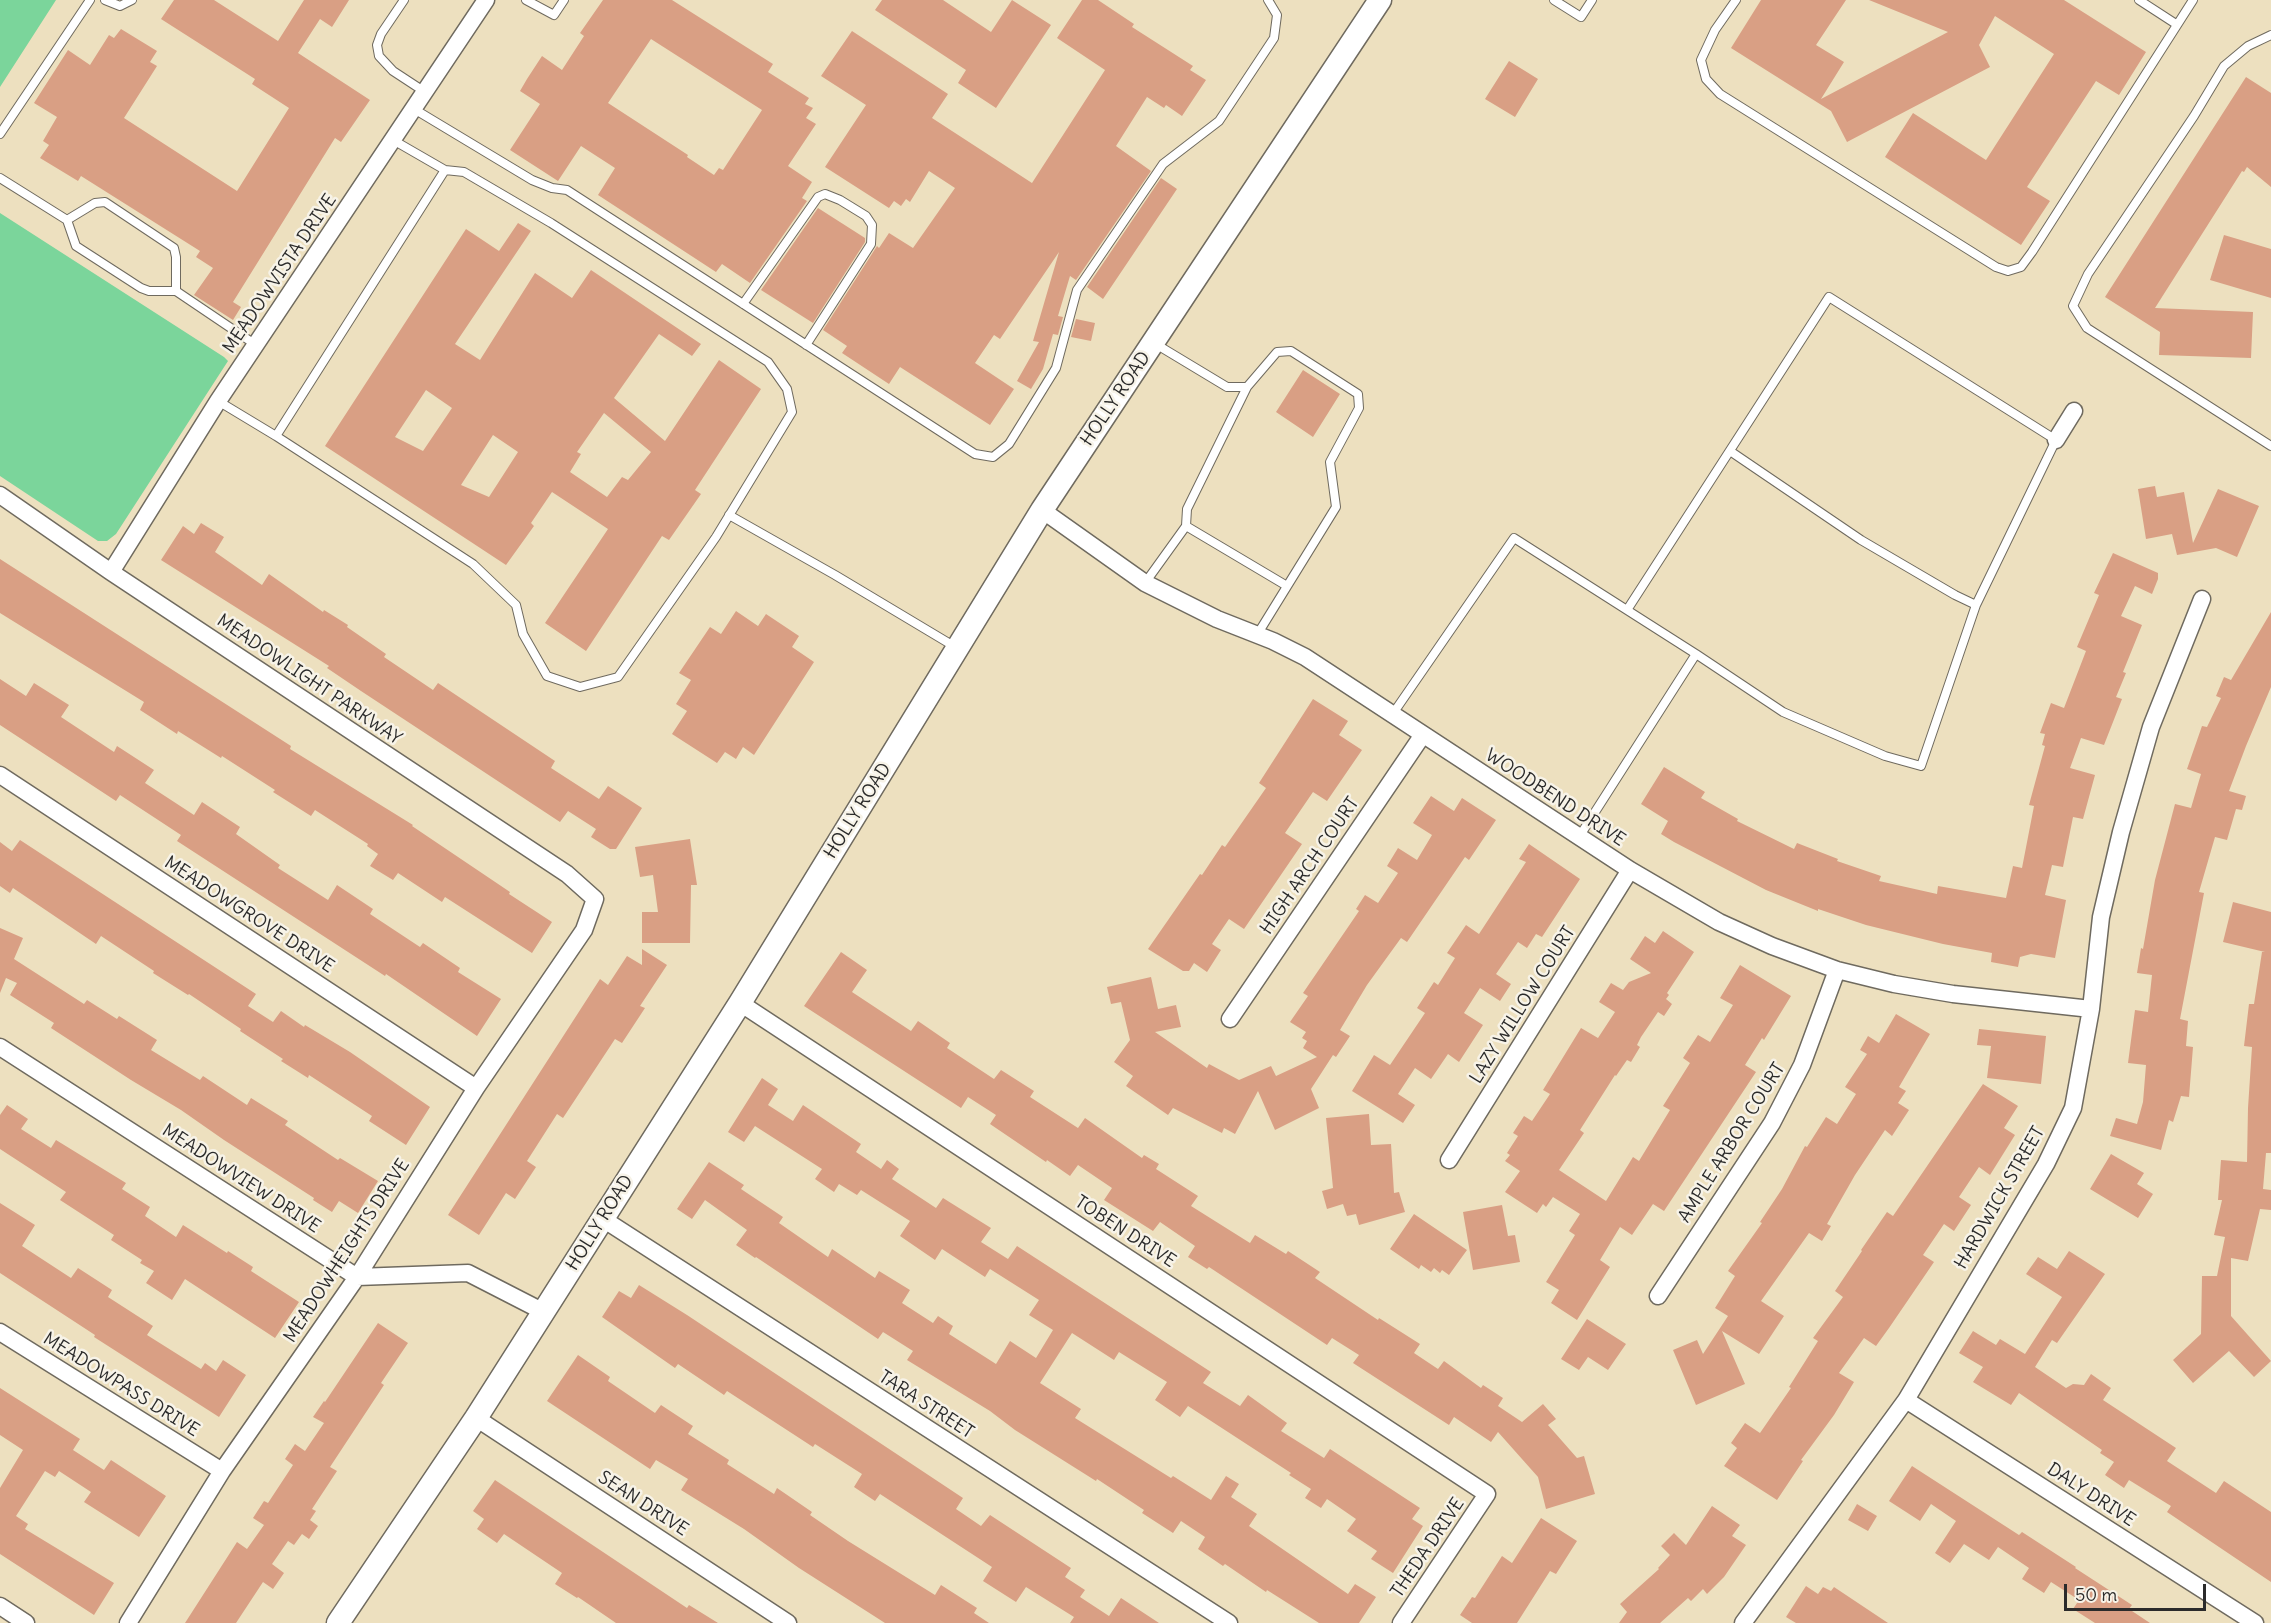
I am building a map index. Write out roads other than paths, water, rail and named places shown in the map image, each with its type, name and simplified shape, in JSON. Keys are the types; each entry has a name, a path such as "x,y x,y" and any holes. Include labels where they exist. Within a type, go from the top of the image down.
{"main road":[{"name":"HOLLY ROAD","path":"338,1623 476,1418 740,1003 1042,510 1380,0"}],"street":[{"name":"MEADOWVISTA DRIVE","path":"111,572 218,401 486,0"},
{"path":"2056,440 2074,411"},
{"name":"MEADOWLIGHT PARKWAY","path":"0,495 111,572 567,874 595,899"},
{"name":"WOODBEND DRIVE","path":"1042,510 1145,583 1217,619 1305,657 1422,736 1630,870 1719,922 1772,946 1837,970 1894,984 1953,994 2091,1009"},
{"name":"HARDWICK STREET","path":"1743,1623 1906,1400 2046,1164 2073,1108 2091,1009 2101,917 2121,832 2151,727 2202,599"},
{"name":"HIGH ARCH COURT","path":"1230,1019 1422,736"},
{"name":"MEADOWGROVE DRIVE","path":"0,775 476,1088"},
{"name":"LAZY WILLOW COURT","path":"1449,1160 1630,870"},
{"name":"MEADOWHEIGHTS DRIVE","path":"128,1623 222,1471 357,1277 476,1088 584,930 595,899"},
{"name":"AMPLE ARBOR COURT","path":"1659,1296 1772,1123 1802,1065 1837,970"},
{"name":"TOBEN DRIVE","path":"740,1003 1487,1494"},
{"name":"MEADOWVIEW DRIVE","path":"0,1047 357,1277"},
{"name":"TARA STREET","path":"603,1219 1229,1623"},
{"path":"357,1277 468,1273 544,1312"},
{"name":"MEADOWPASS DRIVE","path":"0,1332 222,1471"},
{"name":"DALY DRIVE","path":"1906,1400 2255,1623"},
{"name":"SEAN DRIVE","path":"476,1418 788,1623"},
{"name":"THEDA DRIVE","path":"1401,1623 1487,1494"},
{"path":"0,1606 26,1623"}],"lane":[{"path":"0,134 90,0"},
{"path":"105,0 120,6 132,0"},
{"path":"404,0 381,34 377,45 379,56 393,71 425,92"},
{"path":"526,0 554,15 564,0"},
{"path":"414,109 532,180 552,188 567,190 975,454 993,457 1009,444 1056,368 1077,290 1163,164 1219,121 1274,38 1277,15 1268,0"},
{"path":"1554,0 1581,17 1592,0"},
{"path":"1736,0 1715,30 1701,60 1706,79 1720,94 1996,267 2008,270 2021,267 2032,252 2193,0"},
{"path":"2139,0 2176,24"},
{"path":"2271,35 2248,46 2223,66 2194,116 2088,274 2073,306 2087,328 2271,446"},
{"path":"218,401 276,436 472,564 516,605 523,634 547,676 580,687 618,677 729,514 792,412 787,389 768,362 551,223 464,172 445,170 393,140"},
{"path":"276,436 445,170"},
{"path":"0,177 67,220 76,246 141,288 149,291 176,291 256,345"},
{"path":"743,304 818,197 825,195 840,200 866,216 872,225 872,244 806,345"},
{"path":"67,220 95,203 105,202 174,248 176,291"},
{"path":"1392,715 1514,538 1783,712 1885,756 1921,766 1976,604 2056,440 1829,297 1627,610"},
{"path":"1154,343 1227,387 1247,387"},
{"path":"1145,583 1185,526 1187,509 1247,387 1277,352 1291,351 1358,394 1359,408 1330,462 1336,507 1257,635"},
{"path":"1730,451 1861,540 1955,595 1976,604"},
{"path":"729,514 958,648"},
{"path":"1185,526 1287,586"},
{"path":"1579,837 1696,654"}]}
